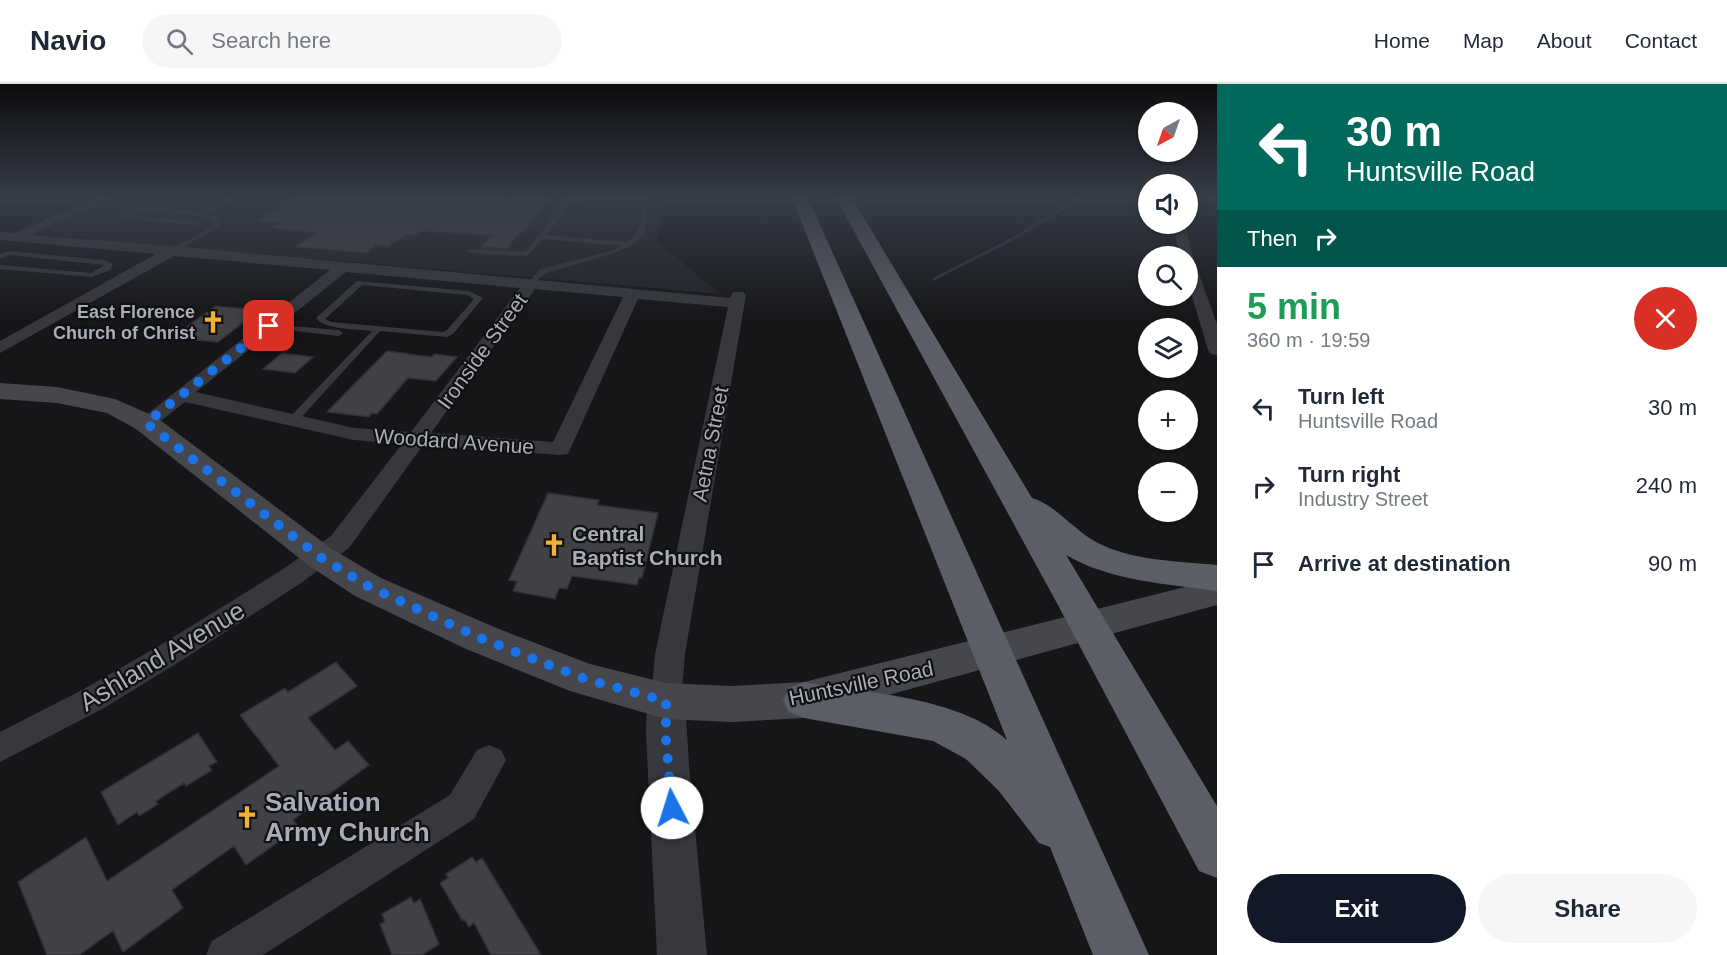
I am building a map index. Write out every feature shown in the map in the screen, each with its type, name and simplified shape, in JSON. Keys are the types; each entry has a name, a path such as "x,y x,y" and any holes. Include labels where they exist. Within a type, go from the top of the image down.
{"highway":[{"path":"817,239 1121,955"},
{"path":"867,239 1089,624 1217,853"},
{"path":"1010,489 1074,546 1111,561 1217,578"},
{"path":"804,700 941,724 982,745 1014,775 1078,854"}],"main road":[{"name":"Huntsville Road","path":"1,391 57,394 115,407 146,423 320,557 368,586 480,638 585,679 666,701 731,704 804,700 1217,592"}],"street":[{"path":"39,239 632,294"},
{"path":"0,348 174,250"},
{"path":"146,423 343,267"},
{"name":"Ironside Street","path":"320,557 340,542 531,284"},
{"path":"1198,290 1217,350"},
{"name":"Aetna Street","path":"632,294 737,299 670,654 666,701"},
{"name":"Woodard Avenue","path":"182,395 354,434 560,449 632,294"},
{"name":"Ashland Avenue","path":"0,748 112,688 320,557"},
{"path":"666,701 666,740 681,898 682,955"},
{"path":"226,955 462,807 489,760"}],"lane":[{"path":"174,250 193,239"},
{"path":"470,251 521,255 531,251 541,239"},
{"path":"560,239 630,245"},
{"path":"531,284 543,271 630,245 638,239"},
{"path":"24,254 55,240"},
{"path":"0,257 9,253 109,264 107,268 92,275 0,267"},
{"path":"379,285 393,272"},
{"path":"269,326 375,333 444,335 450,332 479,298 469,293 360,283 320,318 321,321 330,324 375,333"},
{"path":"292,421 375,333"}],"shaded area":[{"path":"86,239 657,239 657,241 720,294"}],"building":[{"path":"307,239 401,239 388,247 376,245 367,253 295,247"},
{"path":"489,239 515,239 507,249 481,247"},
{"name":"East Florence Church of Christ","path":"216,306 260,310 218,342 171,338"},
{"path":"387,351 431,357 435,354 457,357 436,381 408,378 377,414 372,413 369,417 327,412"},
{"path":"282,353 313,357 295,373 263,369"},
{"name":"Central Baptist Church","path":"548,493 599,500 597,505 658,513 642,578 639,578 637,585 572,576 567,589 559,588 555,599 513,591 517,581 509,580"},
{"name":"Salvation Army Church","path":"336,662 357,686 308,718 335,750 348,741 369,765 293,820 299,827 246,865 234,846 172,890 183,908 123,952 113,931 79,955 47,955 18,882 86,837 107,881 279,766 240,715 285,688 288,692"},
{"name":"Salvation Army Church","path":"198,733 217,762 209,766 212,770 186,786 184,783 156,801 158,804 139,816 137,812 118,825 101,792"},
{"path":"472,857 476,862 482,858 541,955 491,955 474,923 469,927 464,919 462,920 440,883 448,878 446,874"},
{"path":"411,897 414,903 420,899 439,944 422,955 392,955 380,924 385,922 382,914"}],"waterway":[{"path":"934,279 1013,239"}],"place":[{"name":"East Florence Church of Christ","path":"213,322"},
{"name":"Central Baptist Church","path":"554,545"},
{"name":"Salvation Army Church","path":"247,817"}],"route":[{"path":"269,326 146,423 320,557 368,586 480,638 585,679 666,701 666,740 672,808"}]}
